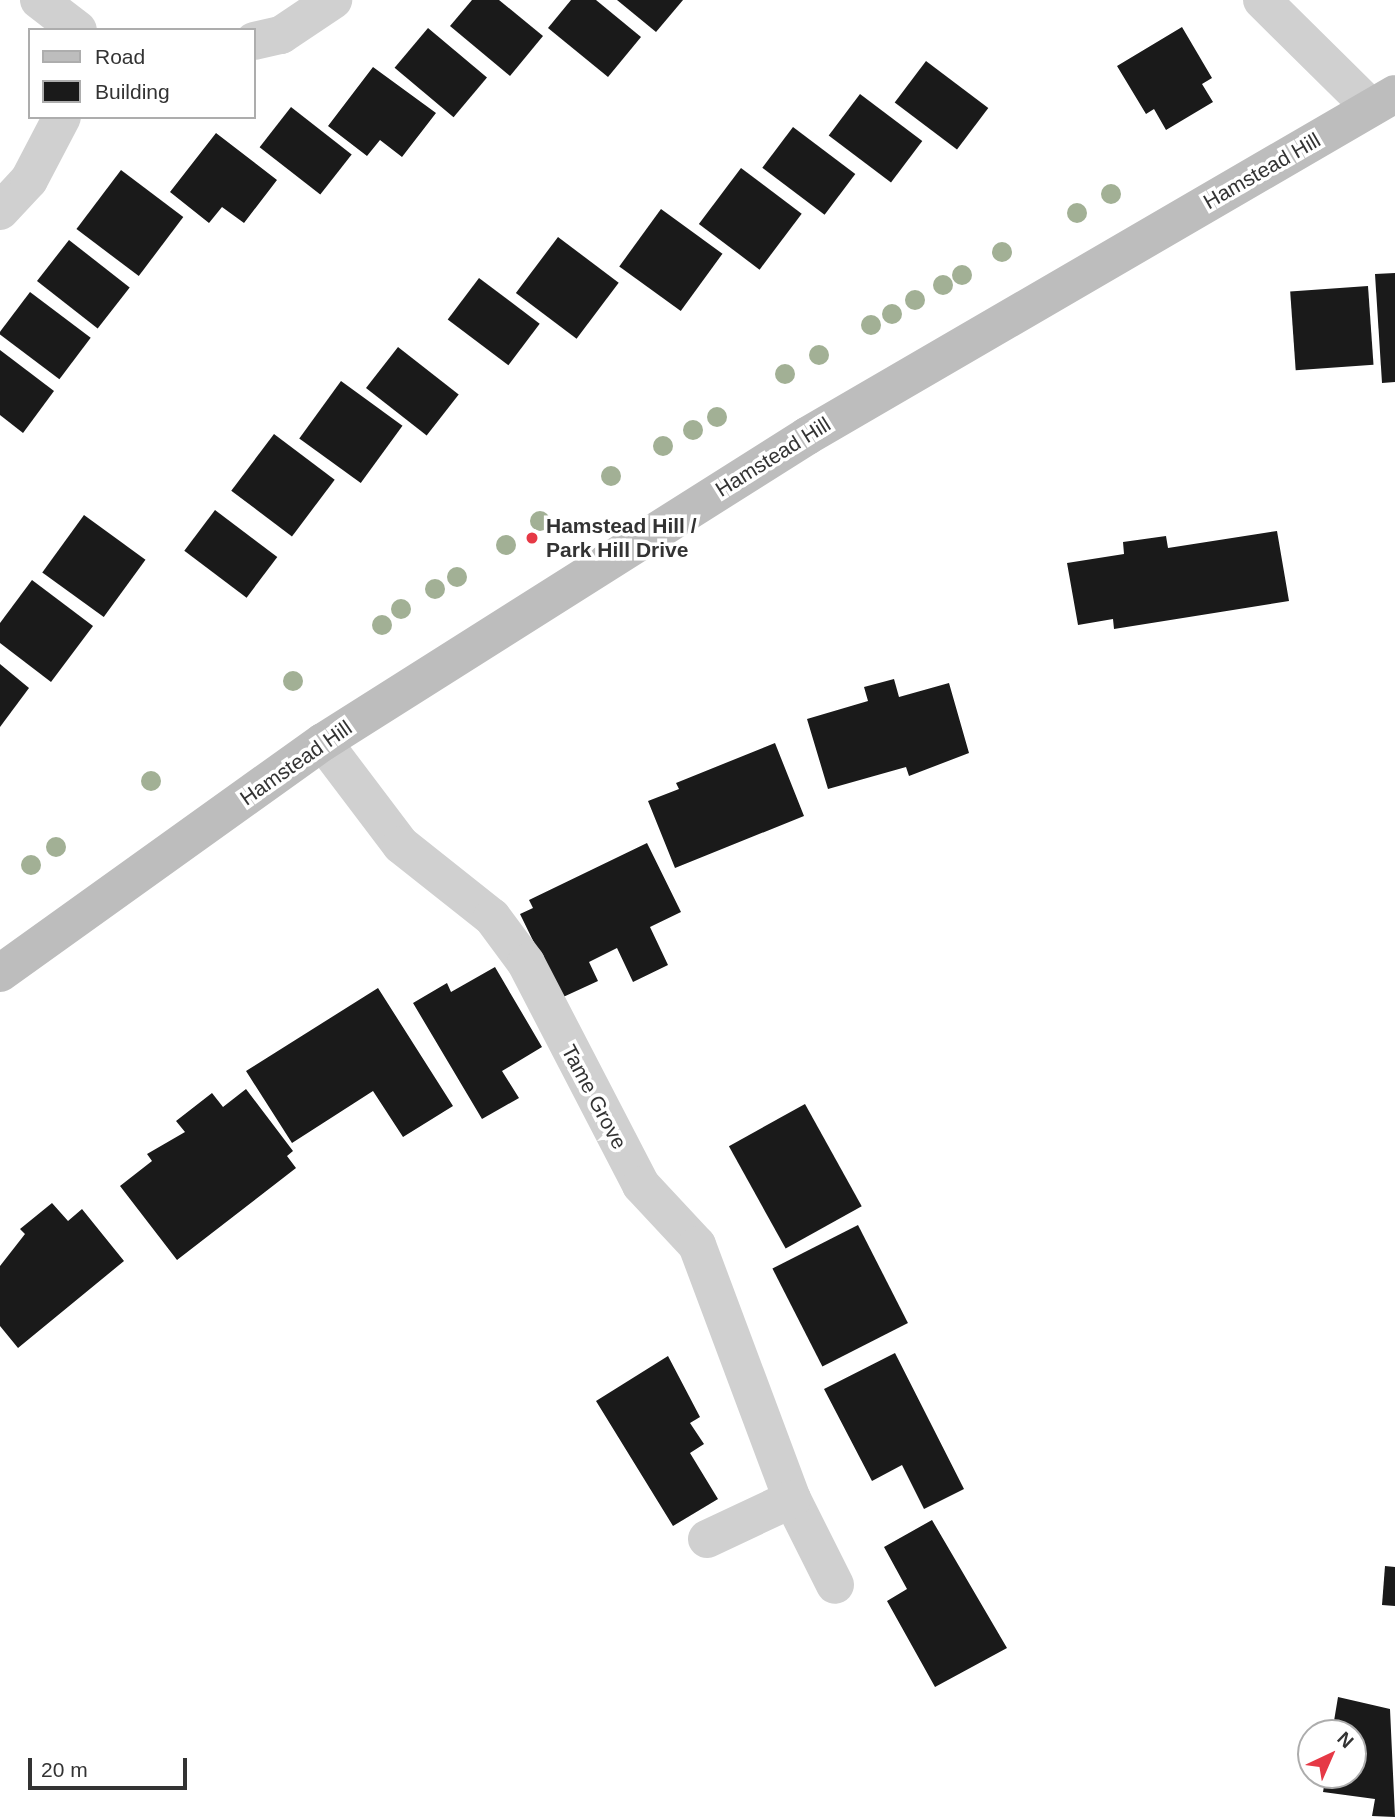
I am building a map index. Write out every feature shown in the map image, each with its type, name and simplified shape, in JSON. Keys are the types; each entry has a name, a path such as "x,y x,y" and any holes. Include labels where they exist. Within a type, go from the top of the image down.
{"main road":[{"name":"Hamstead Hill","path":"0,973 323,743 807,436 1383,101"}],"street":[{"path":"38,0 75,28"},
{"path":"256,41 281,35 333,0"},
{"path":"1262,0 1383,101"},
{"path":"0,211 29,180 61,119"},
{"name":"Tame Grove","path":"323,743 401,845 492,917 526,963 641,1185 696,1245 792,1499 835,1585"},
{"path":"707,1539 792,1499"}],"building":[{"path":"472,0 499,0 543,36 510,76 450,26"},
{"path":"571,0 596,0 641,37 608,77 548,28"},
{"path":"617,0 683,0 656,32"},
{"path":"1182,27 1212,78 1202,84 1213,102 1166,130 1154,109 1146,114 1117,66"},
{"path":"428,28 487,77 454,117 395,68"},
{"path":"926,61 988,108 957,149 895,103"},
{"path":"373,67 436,113 402,157 380,140 367,156 328,126"},
{"path":"860,94 922,141 891,182 829,136"},
{"path":"291,107 352,154 320,195 260,147"},
{"path":"793,127 855,174 825,215 762,168"},
{"path":"216,133 277,180 244,223 222,207 209,223 170,192"},
{"path":"741,168 802,214 760,270 699,224"},
{"path":"121,170 183,217 139,276 76,229"},
{"path":"661,209 722,254 681,311 619,266"},
{"path":"558,237 619,283 577,339 516,293"},
{"path":"69,240 130,287 98,328 37,281"},
{"path":"1395,273 1395,382 1382,383 1375,274"},
{"path":"479,278 540,324 508,365 448,320"},
{"path":"1368,286 1374,365 1296,370 1290,291"},
{"path":"30,292 91,338 59,379 0,335"},
{"path":"398,347 459,394 427,435 366,388"},
{"path":"0,350 54,391 23,433 0,415"},
{"path":"341,381 402,426 361,483 299,438"},
{"path":"274,434 335,480 292,536 231,491"},
{"path":"215,510 277,557 247,598 184,551"},
{"path":"84,515 145,560 104,617 42,572"},
{"path":"1277,531 1289,601 1114,629 1113,619 1078,625 1067,563 1124,554 1123,542 1166,536 1168,548"},
{"path":"32,580 93,626 51,682 0,643 0,623"},
{"path":"0,664 29,688 0,727"},
{"path":"894,679 899,697 949,683 969,753 909,776 906,767 828,789 807,719 868,701 864,687"},
{"path":"775,743 804,816 675,868 648,801 679,789 676,783"},
{"path":"647,843 681,912 650,927 668,965 633,982 617,948 589,962 598,981 561,998 520,914 533,908 529,900"},
{"path":"495,967 542,1047 502,1071 519,1098 482,1119 413,1003 447,983 451,992"},
{"path":"378,988 453,1106 403,1137 373,1091 292,1143 246,1071"},
{"path":"246,1089 293,1151 287,1156 296,1168 177,1260 120,1186 152,1161 147,1154 185,1132 176,1121 212,1093 223,1107"},
{"path":"805,1104 862,1206 786,1249 729,1146"},
{"path":"52,1203 68,1221 82,1209 124,1261 18,1348 0,1326 0,1266 25,1234 20,1229"},
{"path":"858,1225 908,1323 822,1367 772,1269"},
{"path":"895,1353 964,1489 924,1509 902,1465 872,1481 824,1389"},
{"path":"668,1356 700,1417 690,1423 704,1444 690,1453 718,1499 673,1526 596,1401"},
{"path":"932,1520 1007,1648 935,1687 887,1601 907,1589 884,1547"},
{"path":"1385,1566 1395,1567 1395,1606 1382,1605"},
{"path":"1338,1697 1390,1709 1395,1817 1372,1816 1375,1799 1323,1792 1324,1789 1367,1789 1367,1719 1334,1719"}],"place":[{"name":"Hamstead Hill / Park Hill Drive","path":"532,538"}]}
